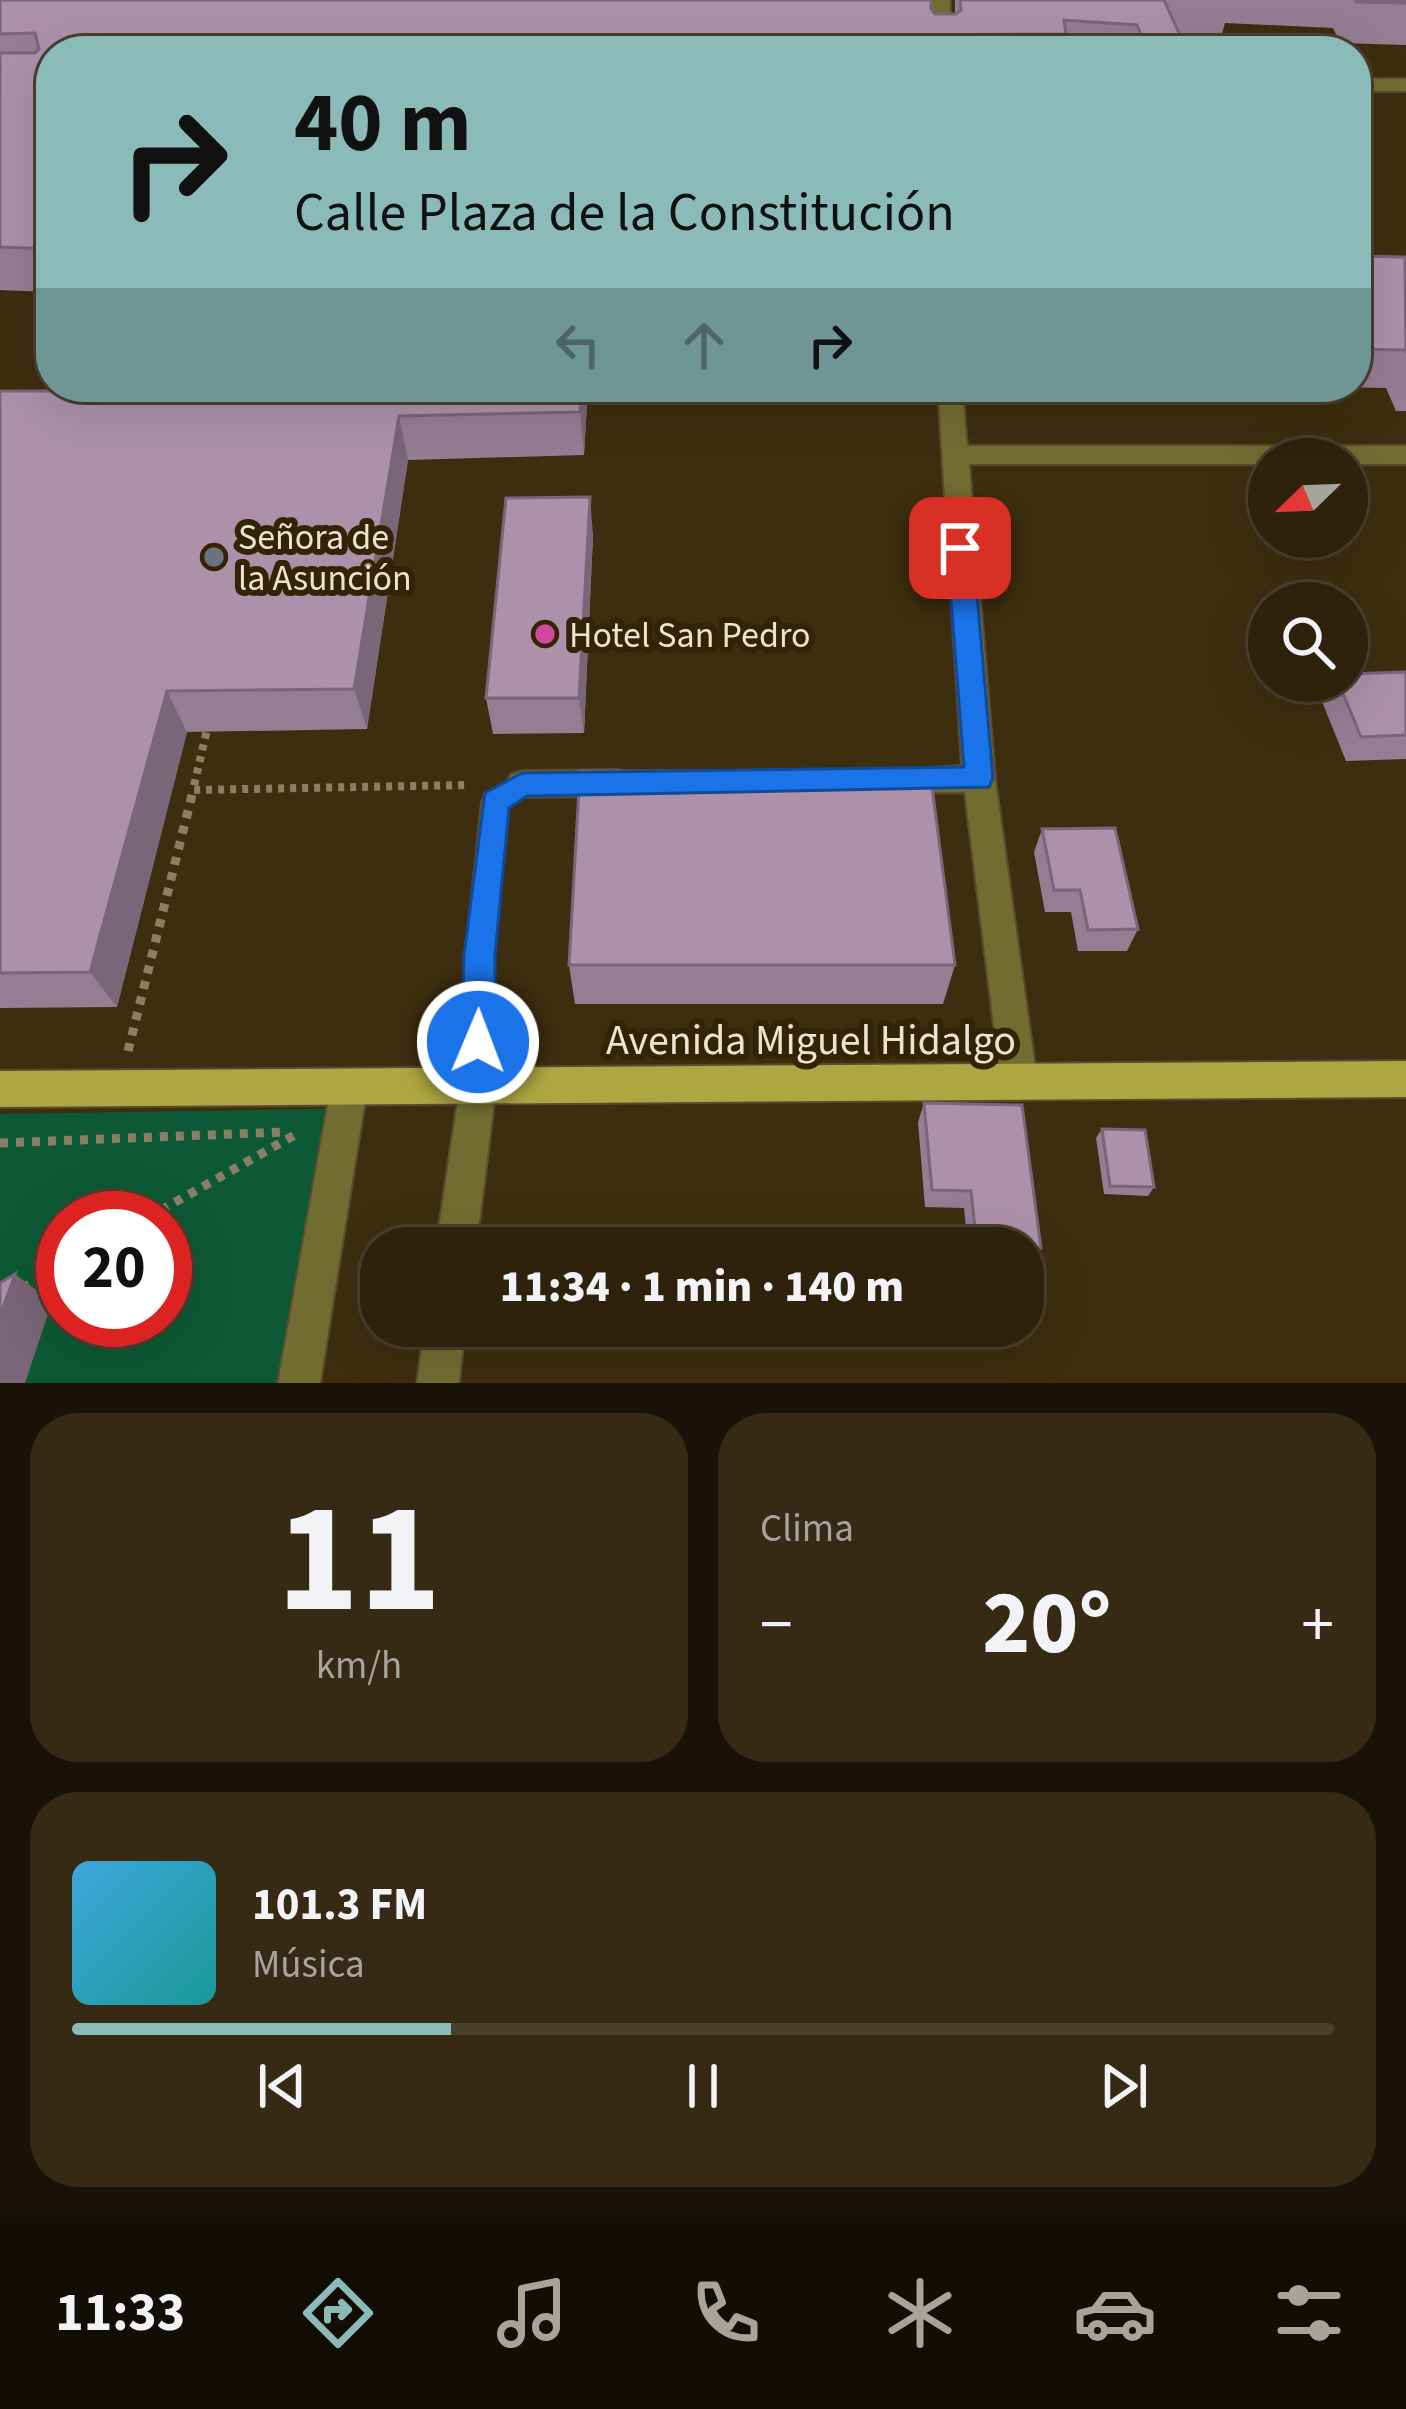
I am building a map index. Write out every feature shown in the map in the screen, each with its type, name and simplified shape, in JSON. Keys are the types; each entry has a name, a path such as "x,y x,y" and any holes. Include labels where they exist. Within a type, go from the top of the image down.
{"main road":[{"name":"Avenida Miguel Hidalgo","path":"0,1089 1406,1079"}],"street":[{"path":"940,0 940,36"},
{"path":"1371,85 1406,86"},
{"path":"950,402 979,778 1019,1082"},
{"path":"952,455 1406,455"},
{"path":"865,780 979,778"},
{"path":"509,793 659,783"},
{"path":"459,1227 478,1086"},
{"path":"299,1383 350,1087"},
{"path":"438,1383 443,1347"}],"lane":[{"path":"478,1086 479,955 509,793"}],"path":[{"path":"118,1089 212,711 193,712"},
{"path":"193,790 509,793"},
{"path":"0,1143 301,1131"},
{"path":"297,1154 301,1131"},
{"path":"192,1193 301,1131"},
{"path":"16,1292 36,1281"}],"green space":[{"path":"327,1109 278,1383 0,1383 0,1114"}],"building":[{"path":"0,0 931,0 935,14 956,14 961,10 960,0 1164,0 1180,36 1142,36 1137,25 1064,20 1066,34 0,34"},
{"path":"1406,0 1406,3 1356,2"},
{"path":"0,53 35,53 36,248 0,247"},
{"path":"1371,256 1405,257 1405,350 1371,349"},
{"name":"Señora de la Asunción","path":"0,391 36,391 36,402 581,402 580,412 399,416 354,689 167,691 90,972 0,973"},
{"name":"Hotel San Pedro","path":"590,497 579,698 486,698 506,498"},
{"path":"1406,672 1406,735 1361,737 1347,702 1368,702 1368,673"},
{"path":"580,771 930,771 955,965 569,965"},
{"path":"1115,828 1138,929 1088,930 1080,890 1054,890 1042,829"},
{"path":"924,1103 1022,1105 1038,1227 975,1227 971,1191 932,1190"},
{"path":"1102,1129 1145,1130 1154,1187 1110,1186"},
{"path":"15,1274 0,1316 0,1283"}],"place":[{"name":"Señora de la Asunción","path":"214,557"},
{"name":"Hotel San Pedro","path":"545,634"}],"route":[{"path":"478,1042 479,955 495,802 522,784 979,778 960,548"}]}
